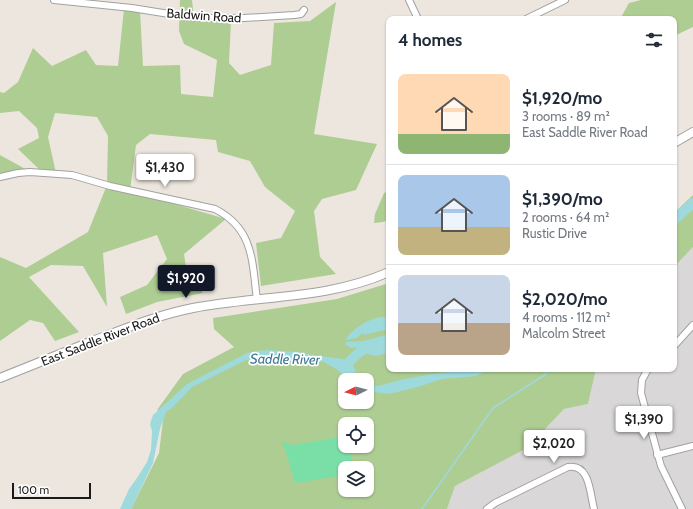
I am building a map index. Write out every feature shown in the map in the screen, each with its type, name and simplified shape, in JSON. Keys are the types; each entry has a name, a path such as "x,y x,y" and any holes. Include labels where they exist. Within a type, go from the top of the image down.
{"street":[{"name":"Baldwin Road","path":"54,0 132,8 188,17 210,18 294,15 300,14 304,10"},
{"path":"410,0 417,16"},
{"path":"532,16 565,0"},
{"path":"677,141 693,132"},
{"path":"0,177 30,172 72,175 110,186 215,209 230,218 238,226 249,244 252,255 257,300"},
{"name":"East Saddle River Road","path":"0,378 154,318 193,308 342,288 373,279 386,273"},
{"path":"677,343 693,325"},
{"path":"646,372 642,380 641,393 657,455 666,478 682,509"},
{"path":"657,455 693,446"},
{"path":"487,509 495,503 572,466 581,469 586,475 594,509"}],"shaded area":[{"path":"693,247 693,509 447,509 455,486 548,437 545,429 564,409 588,404 595,372 677,372 677,264"}],"green space":[{"path":"180,0 192,0 194,19 231,20 229,63 240,75 271,65 274,23 310,21 336,2 314,134 377,144 356,190 322,199 314,211 320,257 336,274 261,286 256,243 281,238 295,211 265,187 250,161 218,152 216,140 150,134 136,145 130,191 226,219 184,254 187,274 203,293 157,302 126,314 120,297 147,285 167,259 157,235 103,253 107,307 83,266 51,265 29,277 79,332 55,341 43,323 30,320 0,341 0,257 26,268 88,232 107,185 108,136 97,117 55,113 48,137 56,173 41,171 18,149 39,138 37,128 19,111 0,113 0,92 4,93 18,82 33,48 52,66 86,50 96,65 118,66 124,9 140,11 143,66 180,65 181,94 213,97 217,60 184,44 179,31"},
{"path":"641,0 693,0 693,27 677,35 677,16 622,16 629,3"},
{"path":"0,155 29,171 0,177"},
{"path":"386,192 386,221 374,223 375,214 384,193"},
{"path":"693,195 693,247 677,264 677,210"},
{"path":"386,284 386,372 595,372 588,404 564,409 545,429 548,437 455,486 447,509 131,509 159,453 164,412 157,410 183,374 234,347 214,329 213,318 337,299"},
{"path":"338,437 338,453 351,453 352,461 338,461 338,476 295,483 282,441 292,445"}],"water":[{"path":"379,317 386,317 386,330 364,335 362,333 357,338 345,340 352,332 369,321"},
{"path":"386,335 386,352 381,355 370,355 355,347 351,348 345,344 346,342 363,341"},
{"path":"268,350 297,352 343,359 353,365 356,373 341,373 324,362 246,360 192,387 173,407 166,412 160,429 153,463 131,509 120,509 129,489 147,462 151,450 152,431 150,424 153,415 187,384 247,353"},
{"path":"449,372 484,372 476,376 442,379 389,394 374,392 374,385 378,386 400,380"}],"waterway":[{"name":"Saddle River","path":"677,217 693,203"},
{"name":"Saddle River","path":"337,363 345,366 364,349 386,343"},
{"path":"422,509 493,408 546,374 546,372"}]}
